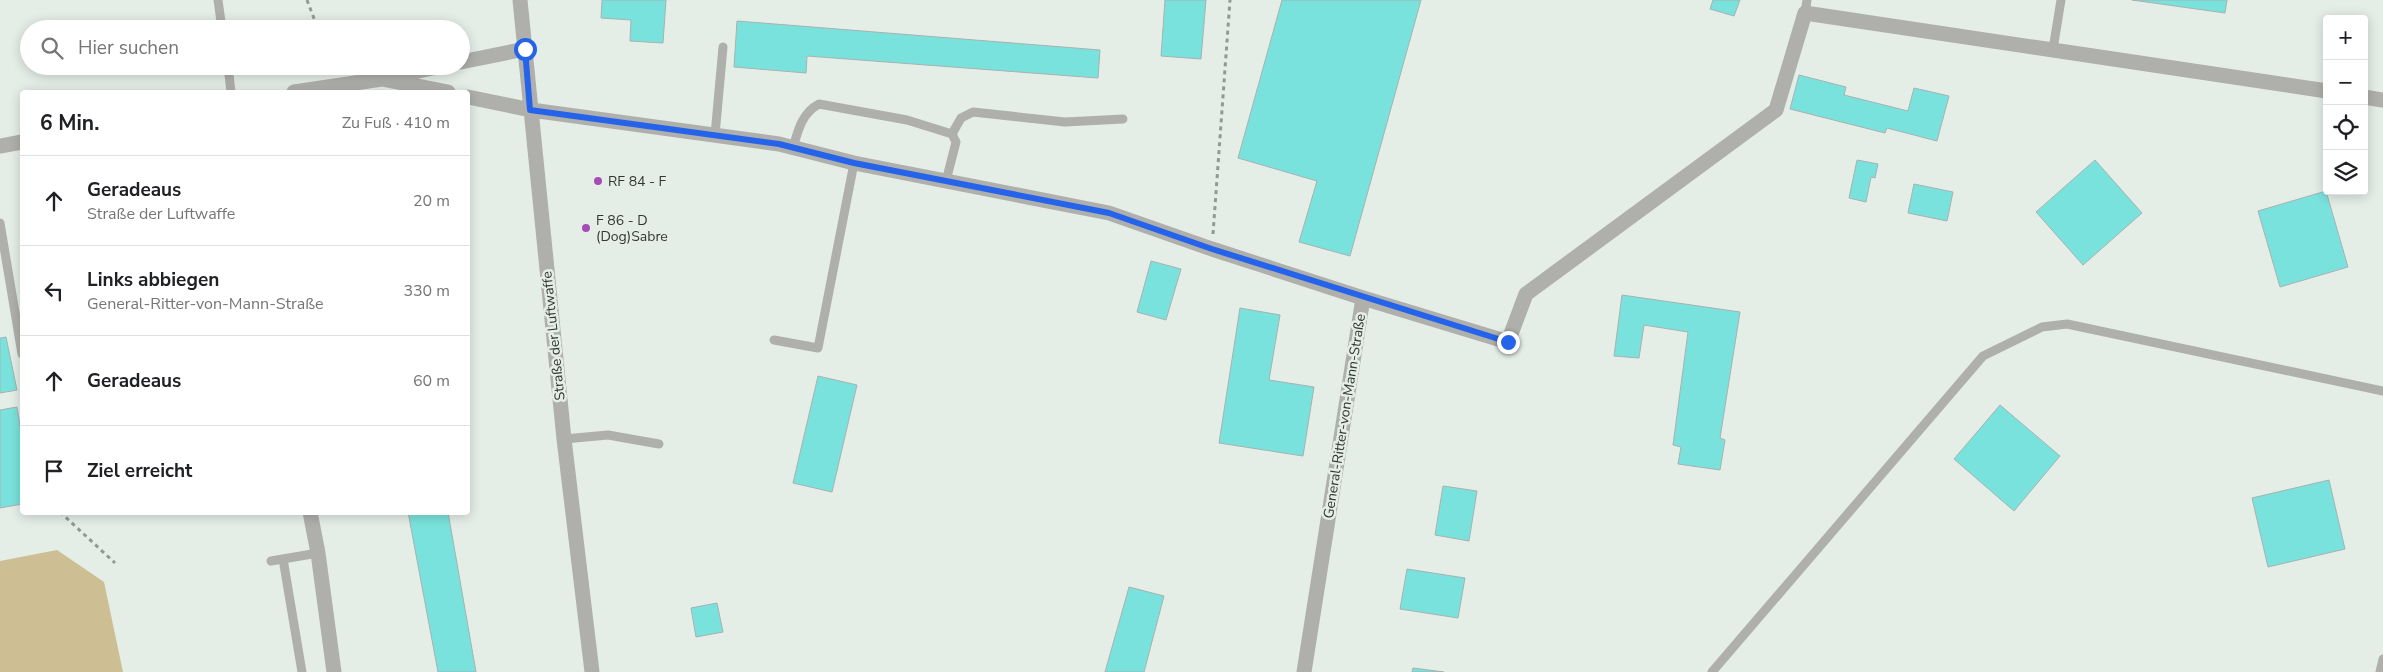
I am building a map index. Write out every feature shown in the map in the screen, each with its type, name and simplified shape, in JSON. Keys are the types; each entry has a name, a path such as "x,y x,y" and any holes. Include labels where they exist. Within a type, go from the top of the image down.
{"street":[{"name":"Straße der Luftwaffe","path":"520,0 564,439 592,672"},
{"path":"1363,298 1508,342 1526,294 1776,110 1806,7 2053,49 2323,90"},
{"path":"470,60 525,49"},
{"path":"308,90 400,75"},
{"path":"382,79 438,90"},
{"name":"General-Ritter-von-Mann-Straße","path":"470,97 530,110 715,135 792,148 854,163 1109,213 1363,298 1304,672"},
{"path":"2368,98 2383,100"},
{"path":"0,146 20,142"},
{"path":"311,515 318,553 334,672"}],"lane":[{"path":"218,0 221,20"},
{"path":"2053,49 2061,0"},
{"path":"715,135 723,47"},
{"path":"229,75 232,90"},
{"path":"792,148 800,124 809,109 819,104 907,120 952,134 956,142 946,181"},
{"path":"952,134 961,118 973,112 1065,122 1123,119"},
{"path":"774,340 818,348 854,163"},
{"path":"0,223 20,342"},
{"path":"1712,672 1983,356 2042,327 2067,324 2383,391"},
{"path":"564,439 608,435 660,444"},
{"path":"271,561 318,553"},
{"path":"283,559 302,672"},
{"path":"2380,672 2383,659"}],"path":[{"path":"307,0 315,20"},
{"path":"1212,249 1230,0"},
{"path":"63,515 115,563"}],"shaded area":[{"path":"57,550 104,582 123,672 0,672 0,561"}],"building":[{"path":"602,0 666,0 663,43 630,41 631,20 601,18"},
{"path":"1165,0 1206,0 1201,59 1161,56"},
{"path":"1282,0 1421,0 1350,256 1299,242 1317,181 1238,158"},
{"path":"1713,0 1740,0 1734,16 1710,9"},
{"path":"2132,0 2227,0 2225,13"},
{"path":"737,21 1100,50 1098,78 807,56 806,73 734,67"},
{"path":"1799,75 1846,87 1844,95 1908,111 1914,88 1949,96 1937,141 1887,128 1885,133 1790,109"},
{"path":"1857,160 1878,164 1875,178 1871,177 1866,202 1849,198"},
{"path":"2095,160 2142,213 2083,265 2036,212"},
{"path":"1914,184 1953,192 1947,221 1908,213"},
{"path":"2323,192 2323,195 2327,195 2348,267 2280,287 2258,211"},
{"path":"1151,261 1181,269 1166,320 1137,312"},
{"path":"1622,295 1740,312 1720,438 1725,440 1720,470 1678,464 1681,447 1673,445 1688,332 1644,325 1639,358 1614,356"},
{"path":"1240,308 1280,315 1269,380 1314,387 1303,456 1219,443"},
{"path":"6,337 17,390 0,393 0,338"},
{"path":"818,376 857,385 832,492 793,483"},
{"path":"2000,405 2060,456 2014,511 1954,459"},
{"path":"17,407 20,426 20,504 0,508 0,410"},
{"path":"2329,480 2345,549 2268,567 2252,498"},
{"path":"1443,486 1477,491 1469,541 1435,535"},
{"path":"409,515 449,515 476,672 438,672"},
{"path":"1407,569 1465,578 1458,618 1400,609"},
{"path":"1129,587 1164,596 1144,672 1105,672"},
{"path":"717,603 723,632 696,637 691,608"},
{"path":"1413,668 1444,672 1412,672"}],"place":[{"name":"RF 84 - F","path":"598,181"},
{"name":"F 86 - D (Dog)Sabre","path":"586,228"}],"route":[{"path":"525,49 530,110 779,144 854,163 1109,213 1363,298 1508,342"}]}
